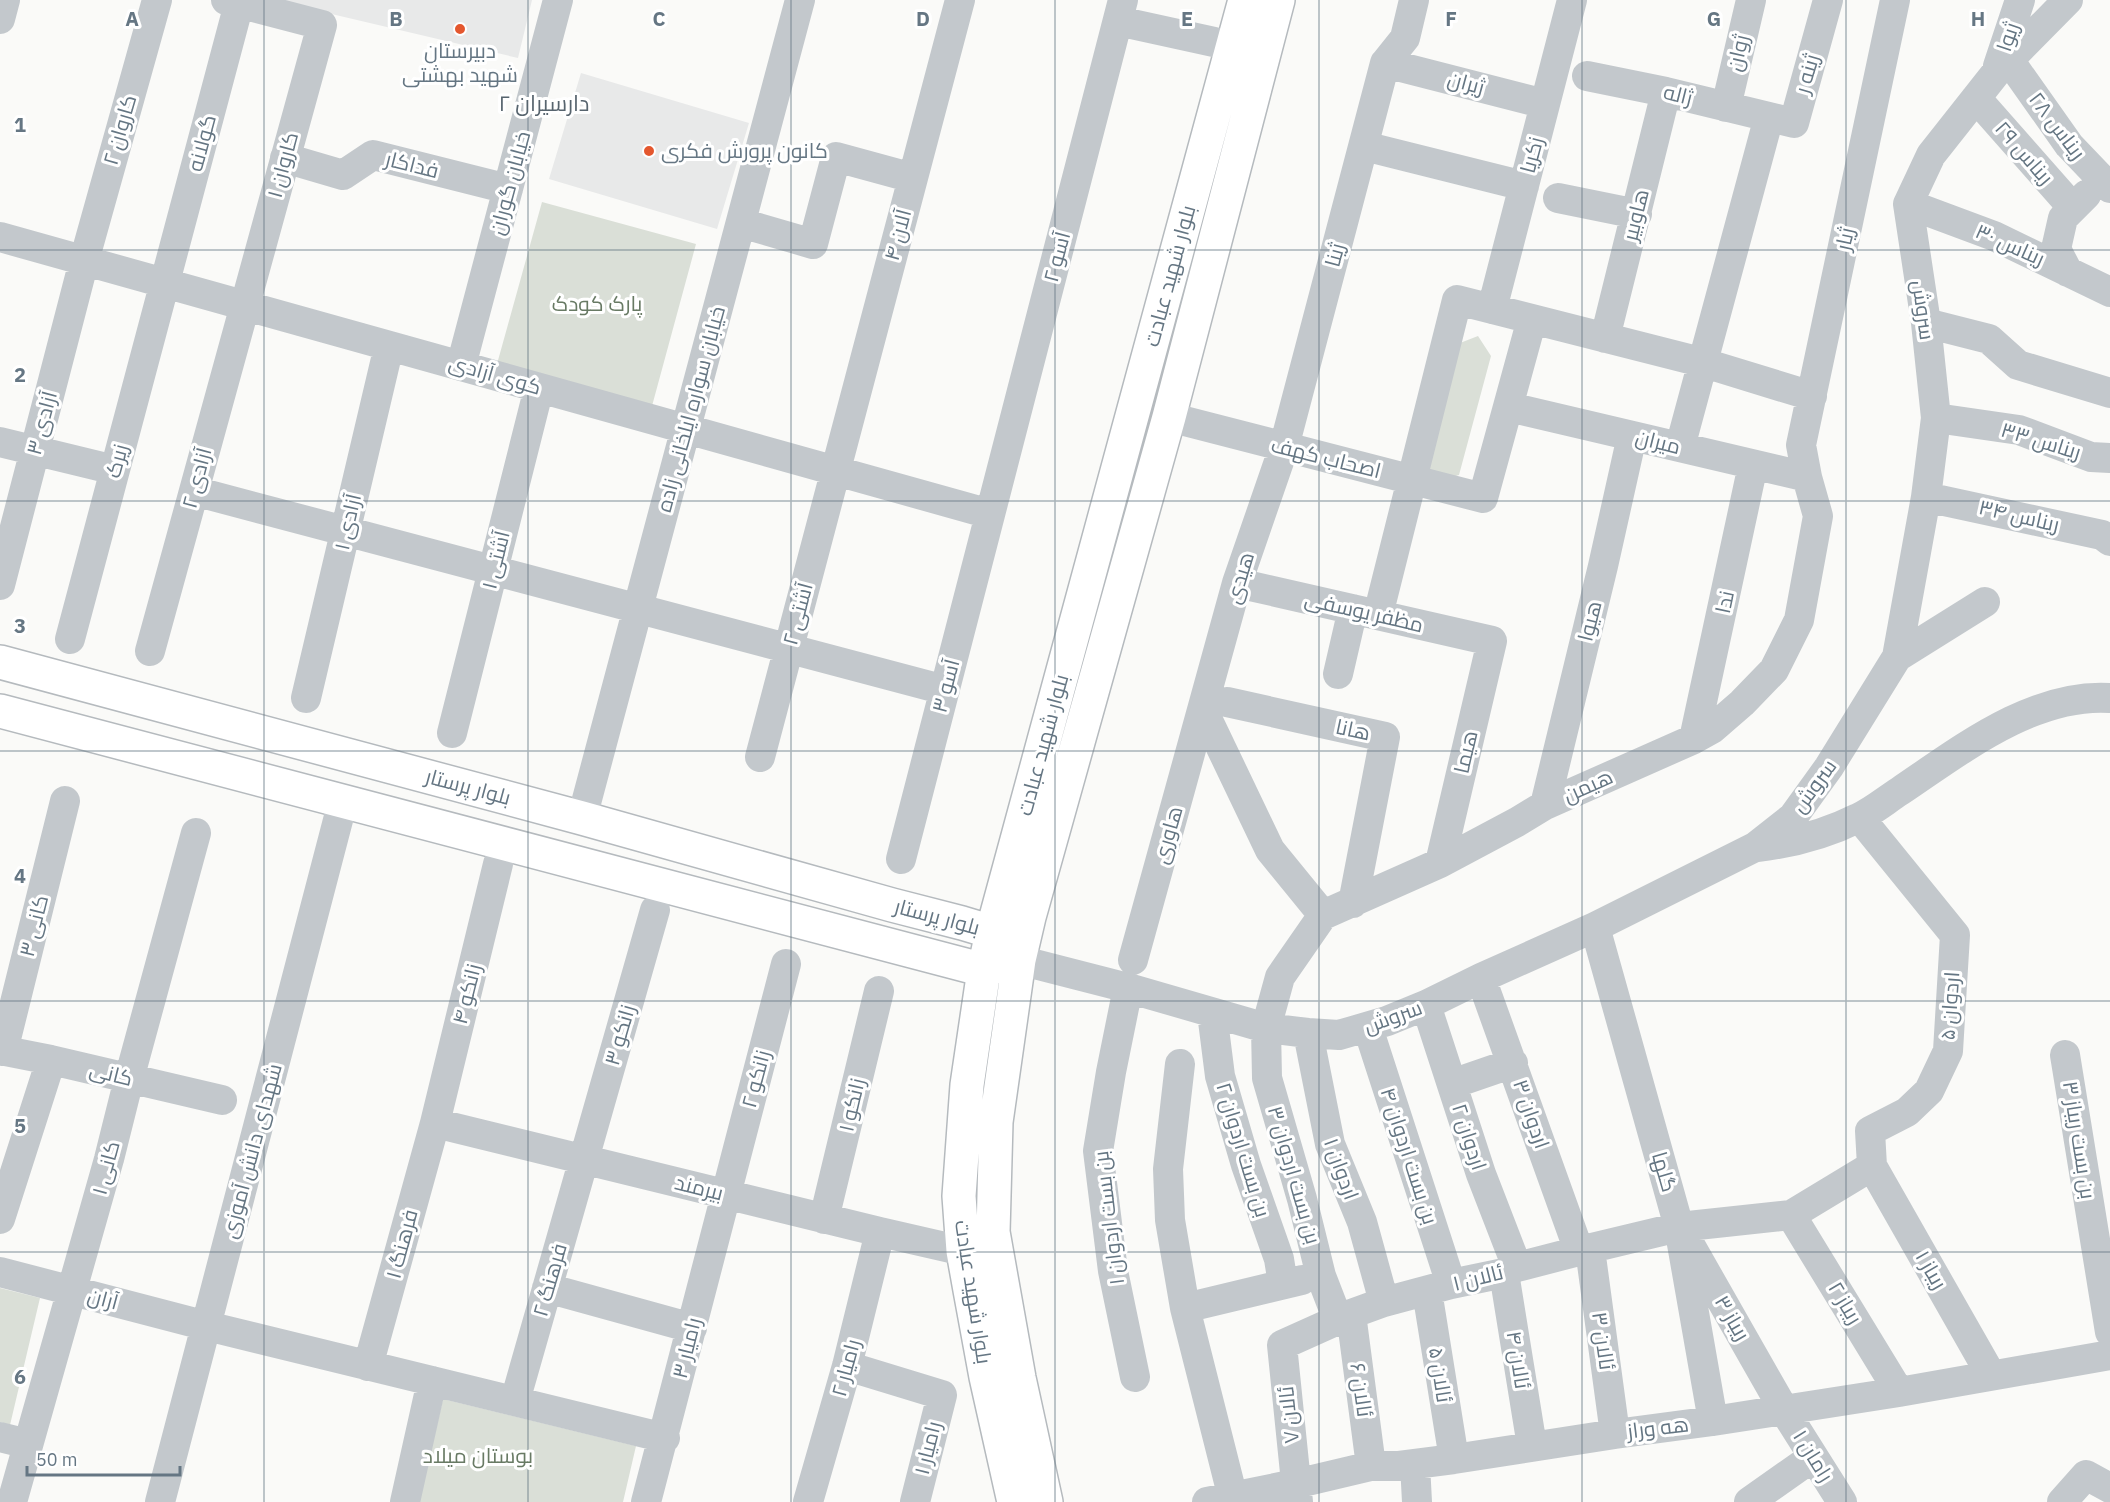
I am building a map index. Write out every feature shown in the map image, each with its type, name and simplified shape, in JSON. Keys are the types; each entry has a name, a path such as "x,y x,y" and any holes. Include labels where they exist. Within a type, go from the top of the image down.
{"main road":[{"name":"بلوار شهید عبادت","path":"1014,1502 986,1377 963,1251 959,1196 967,1085 984,970 992,932 1245,0"},
{"name":"بلوار شهید عبادت","path":"1046,1502 1019,1378 993,1232 996,1122 1019,960 1032,905 1169,417 1278,0"},
{"name":"بلوار پرستار","path":"0,662 582,818 992,932 1019,960 984,970 0,711"}],"street":[{"path":"0,19 5,0"},
{"name":"کاروان ۲","path":"84,261 157,0"},
{"name":"خیابان گوران","path":"461,366 558,0"},
{"name":"خیابان سواره ایلخانی زاده","path":"582,818 800,0"},
{"name":"آلان ۴","path":"836,471 960,0"},
{"path":"1385,63 1405,39 1414,0"},
{"name":"زکریا","path":"1492,309 1572,0"},
{"name":"ژوان","path":"1726,107 1751,0"},
{"name":"ژینه ر","path":"1769,117 1794,123 1828,0"},
{"name":"ژیار","path":"1807,477 1801,445 1895,0"},
{"name":"ژیوا","path":"2002,67 2020,0"},
{"path":"1908,204 1931,155 2002,67 2068,0"},
{"name":"کاروان ۱","path":"235,1 322,25 245,306"},
{"name":"گولانه","path":"165,283 235,1"},
{"path":"1121,10 1214,42"},
{"name":"آسو ۲","path":"990,514 1121,10"},
{"name":"ژیران","path":"1385,63 1545,104"},
{"name":"ژینا","path":"1284,447 1385,63"},
{"name":"ریناس ۲۸","path":"2002,67 2068,145 2107,179"},
{"name":"ژاله","path":"1587,76 1769,117"},
{"name":"هاوبیر","path":"1605,338 1666,92"},
{"name":"ریناس ۲۹","path":"1976,98 2073,208"},
{"path":"1680,447 1701,362 1769,117"},
{"path":"1364,146 1524,186"},
{"name":"فداکار","path":"285,158 343,175 373,155 508,189"},
{"path":"741,224 813,244 836,157 913,178"},
{"path":"2068,272 2056,249 2063,218 2107,179"},
{"path":"1558,198 1637,214"},
{"name":"ریناس ۳۰","path":"1908,204 1994,236 2110,292"},
{"name":"سروش","path":"1019,960 1130,974 1212,1013 1266,1028 1308,1034 1339,1035 1368,1028 1426,1005 1595,927 1755,847 1792,817 1829,767 1897,657 1926,497 1936,418 1926,323 1908,204"},
{"name":"کوی آزادی","path":"0,237 990,514"},
{"name":"آزادی ۳","path":"0,585 84,261"},
{"name":"زیرک","path":"70,639 165,283"},
{"path":"1338,674 1366,612 1412,480 1457,300 1701,362 1812,396"},
{"name":"آزادی ۲","path":"150,651 245,306"},
{"path":"1509,407 1532,319"},
{"path":"1926,323 1989,339 2018,365 2110,393"},
{"name":"آزادی ۱","path":"306,698 390,346"},
{"name":"آشتی ۱","path":"452,733 539,388"},
{"name":"اصحاب کهف","path":"1169,417 1483,498 1509,407"},
{"name":"میران","path":"1509,407 1807,477"},
{"name":"ریناس ۳۳","path":"1936,418 2019,430 2091,457 2110,458"},
{"name":"هیوا","path":"1545,805 1603,567 1632,436"},
{"path":"0,442 115,470"},
{"name":"هیدی","path":"1215,706 1237,583 1284,447"},
{"name":"ندا","path":"1694,739 1753,465"},
{"name":"آشتی ۲","path":"760,757 836,471"},
{"name":"هیمن","path":"1323,915 1440,863 1545,805 1694,739 1712,729 1742,704 1774,670 1799,620 1818,516 1807,477"},
{"path":"194,491 945,690"},
{"name":"ریناس ۳۴","path":"1926,497 2102,535 2110,541"},
{"name":"آسو ۳","path":"901,858 990,514"},
{"name":"مظفر یوسفی","path":"1237,583 1492,641"},
{"path":"1897,657 1985,602"},
{"name":"هیما","path":"1440,863 1492,641"},
{"path":"1755,847 1799,840 1860,818 1966,746 2029,713 2075,699 2110,698"},
{"path":"1215,706 1270,850 1323,915 1280,977 1266,1028"},
{"name":"هانا","path":"1215,706 1385,737 1353,903"},
{"name":"هاوری","path":"1130,974 1215,706"},
{"name":"کانی ۳","path":"1,1051 65,801"},
{"name":"شهدای دانش آموزی","path":"160,1502 344,801"},
{"name":"اردوان ۵","path":"1860,818 1955,934 1947,1051 1929,1090 1907,1112 1870,1131 1872,1166"},
{"name":"کانی ۱","path":"12,1502 14,1440 72,1290 196,832"},
{"name":"زانکو ۴","path":"435,1123 498,864"},
{"name":"زانکو ۳","path":"585,1160 655,910"},
{"name":"گلها","path":"1595,927 1679,1227 1713,1421"},
{"name":"زانکو ۲","path":"726,1194 786,964"},
{"name":"بن بست اردوان ۱","path":"1130,974 1098,1151 1113,1270 1135,1377"},
{"name":"اردوان ۳","path":"1481,978 1585,1250"},
{"name":"زانکو ۱","path":"824,1218 879,991"},
{"name":"اردوان ۲","path":"1426,1005 1510,1270"},
{"name":"بن بست اردوان ۲","path":"1212,1013 1220,1076 1246,1165 1279,1259 1283,1284"},
{"name":"بن بست اردوان ۳","path":"1266,1028 1267,1078 1302,1199 1321,1276 1344,1317"},
{"name":"بن بست اردوان ۴","path":"1368,1028 1439,1288"},
{"name":"اردوان ۱","path":"1308,1034 1330,1144 1362,1222 1384,1302"},
{"name":"کانی","path":"1,1051 51,1060 222,1100"},
{"name":"بن بست ریباز ۳","path":"2065,1055 2110,1332"},
{"path":"0,1220 51,1060"},
{"path":"1452,1084 1513,1063"},
{"path":"1180,1064 1168,1169 1170,1220 1185,1308 1225,1500"},
{"name":"بیرمند","path":"435,1123 963,1251"},
{"name":"فرهنگ ۱","path":"368,1366 435,1123"},
{"name":"فرهنگ ۲","path":"514,1401 585,1160"},
{"path":"1679,1227 1791,1215 1872,1166"},
{"name":"ریباز ۱","path":"1872,1166 1991,1375"},
{"name":"رامیار ۳","path":"646,1502 665,1438 726,1194"},
{"name":"ریباز ۲","path":"1791,1215 1899,1392"},
{"name":"ئالان ۱","path":"1282,1345 1384,1302 1679,1227"},
{"name":"ریباز ۳","path":"1679,1227 1784,1410"},
{"name":"رامیار ۲","path":"808,1502 847,1366 880,1232"},
{"name":"ئالان ۳","path":"1585,1250 1615,1434"},
{"name":"ئالان ۴","path":"1510,1270 1532,1446"},
{"name":"آران","path":"0,1272 207,1326 665,1438"},
{"path":"1185,1308 1321,1276"},
{"path":"547,1288 693,1328"},
{"name":"ئالان ۵","path":"1439,1288 1454,1459"},
{"name":"ئالان ۶","path":"1344,1317 1371,1466"},
{"name":"ئالان ۷","path":"1282,1345 1296,1493"},
{"name":"هه وراز","path":"1225,1500 1296,1493 1371,1466 1454,1459 1713,1421 1899,1392 2110,1355"},
{"name":"رامیار ۱","path":"847,1366 942,1395 915,1502"},
{"path":"405,1502 432,1381"},
{"name":"رامان ۱","path":"1784,1410 1813,1456 1831,1498"},
{"path":"1749,1502 1813,1456"},
{"path":"1415,1464 1417,1502"},
{"path":"2062,1502 2098,1481"}],"shaded area":[{"name":"دبیرستان شهید بهشتی","path":"272,0 532,0 518,58"},
{"name":"کانون پرورش فکری","path":"581,73 749,123 717,229 549,179"}],"green space":[{"name":"پارک کودک","path":"542,202 696,244 652,406 497,364"},
{"path":"1478,336 1491,356 1459,475 1438,481 1427,466 1460,343"},
{"path":"0,1288 40,1298 10,1425 0,1422"},
{"name":"بوستان میلاد","path":"443,1399 636,1446 623,1502 419,1502"}],"place":[{"name":"دبیرستان شهید بهشتی","path":"460,29"},
{"name":"کانون پرورش فکری","path":"649,151"}],"district":[{"name":"دارسیران ۲","path":"544,103"}]}
